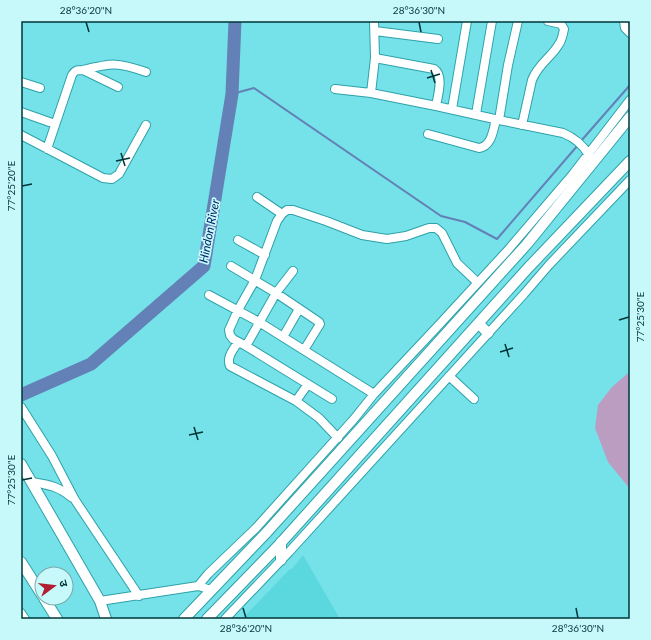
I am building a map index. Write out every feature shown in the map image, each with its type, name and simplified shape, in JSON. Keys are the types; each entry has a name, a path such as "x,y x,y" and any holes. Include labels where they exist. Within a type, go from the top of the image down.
{"main road":[{"path":"184,619 277,520 512,252 526,244 630,117"},
{"path":"207,619 281,542 540,255 630,161"},
{"path":"479,324 488,333"},
{"path":"21,464 100,601 106,619"},
{"path":"281,542 281,560"},
{"path":"21,562 34,582"},
{"path":"49,606 57,619"}],"street":[{"path":"371,93 375,58 374,21"},
{"path":"452,109 467,21"},
{"path":"476,114 492,21"},
{"path":"428,134 479,148 484,147 487,144 498,120 518,21"},
{"path":"522,125 532,80 535,73 540,65 559,45 564,29 561,24 548,21"},
{"path":"624,21 625,28 630,33"},
{"path":"375,31 438,39"},
{"path":"375,58 434,69 437,71 440,78 436,106"},
{"path":"46,149 74,72 115,64 127,65 146,72"},
{"path":"83,70 118,87"},
{"path":"21,82 40,88"},
{"path":"335,89 371,93 564,133 571,136 583,146 589,155"},
{"path":"198,586 208,574 256,528 338,438 374,394 477,282 512,252 519,236 589,155 630,100"},
{"path":"21,112 55,124"},
{"path":"21,135 103,178 112,179 119,174 146,125"},
{"path":"225,619 449,376 549,264 630,180"},
{"path":"257,197 282,214"},
{"path":"332,399 233,339 230,335 229,330 238,310 255,280 277,221 282,214 287,210 293,210 362,235 387,239 406,236 428,228 436,228 442,233 457,262 477,282"},
{"path":"238,240 265,256"},
{"path":"231,266 276,293 319,322 320,324 304,350"},
{"path":"293,270 276,293 259,322 229,358 228,362 230,366 296,401 319,418 338,438"},
{"path":"209,295 259,322 374,394"},
{"path":"283,337 299,309"},
{"path":"449,376 474,399"},
{"path":"296,401 308,384"},
{"path":"21,407 75,500 139,596"},
{"path":"32,482 50,484 62,490 75,500"},
{"path":"100,601 198,586 212,590"},
{"path":"21,613 25,619"}],"shaded area":[{"path":"630,373 630,489 608,462 595,428 598,405 612,387"},
{"path":"303,555 340,619 242,619 290,569 292,569"}],"waterway":[{"name":"Hindon River","path":"21,395 91,364 204,266 232,94 235,21"},
{"path":"581,141 630,85"},
{"path":"232,94 254,88 441,216 465,222 497,239 578,145"}]}
